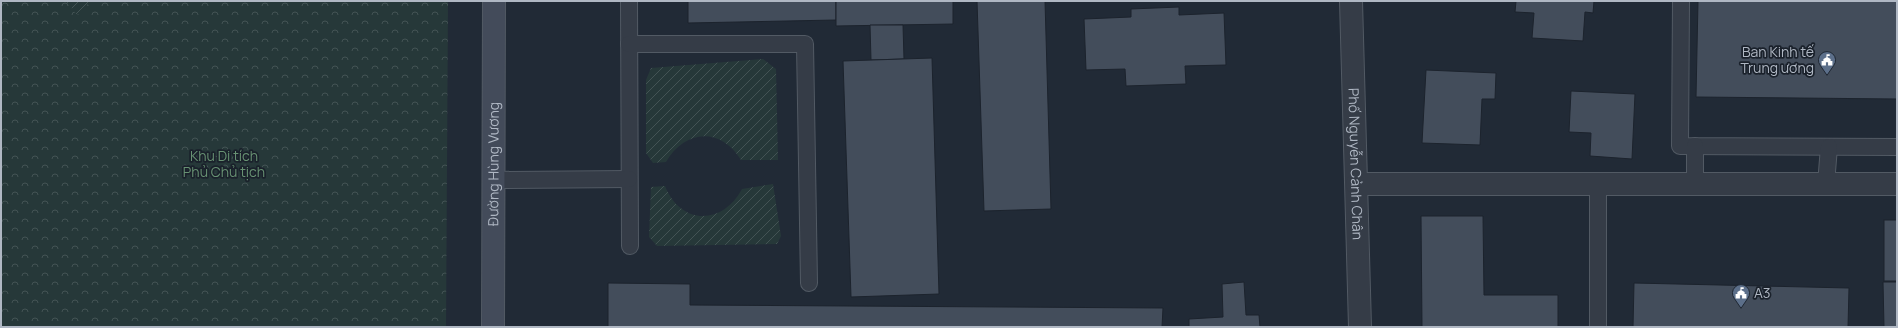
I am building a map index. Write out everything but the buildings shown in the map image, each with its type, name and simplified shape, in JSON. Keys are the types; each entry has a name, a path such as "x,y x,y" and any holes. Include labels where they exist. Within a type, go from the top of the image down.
{"main road":[{"name":"Đường Hùng Vương","path":"493,327 494,1"}],"street":[{"name":"Phố Nguyễn Cảnh Chân","path":"1351,1 1360,327"},
{"path":"1356,184 1897,184"}],"lane":[{"path":"629,1 630,246"},
{"path":"1681,1 1680,146 1897,147"},
{"path":"629,44 805,44 809,283"},
{"path":"1695,146 1695,184"},
{"path":"1826,184 1829,147"},
{"path":"493,180 629,179"},
{"path":"1598,184 1598,327"}],"green space":[{"name":"Khu Di tích Phủ Chủ tịch","path":"1,1 448,1 446,327 1,327"},
{"path":"66,1 91,1 77,15"},
{"path":"763,59 776,69 778,160 741,160 733,149 724,142 713,137 703,136 693,138 683,143 674,151 666,162 653,163 646,153 646,80 651,68"},
{"path":"773,184 781,236 777,244 657,246 649,237 651,187 665,186 672,199 681,208 691,214 702,216 714,214 724,209 734,201 742,189"}],"place":[{"name":"Ban Kinh tế Trung ương","path":"1827,75"},
{"name":"A3","path":"1741,308"}]}
